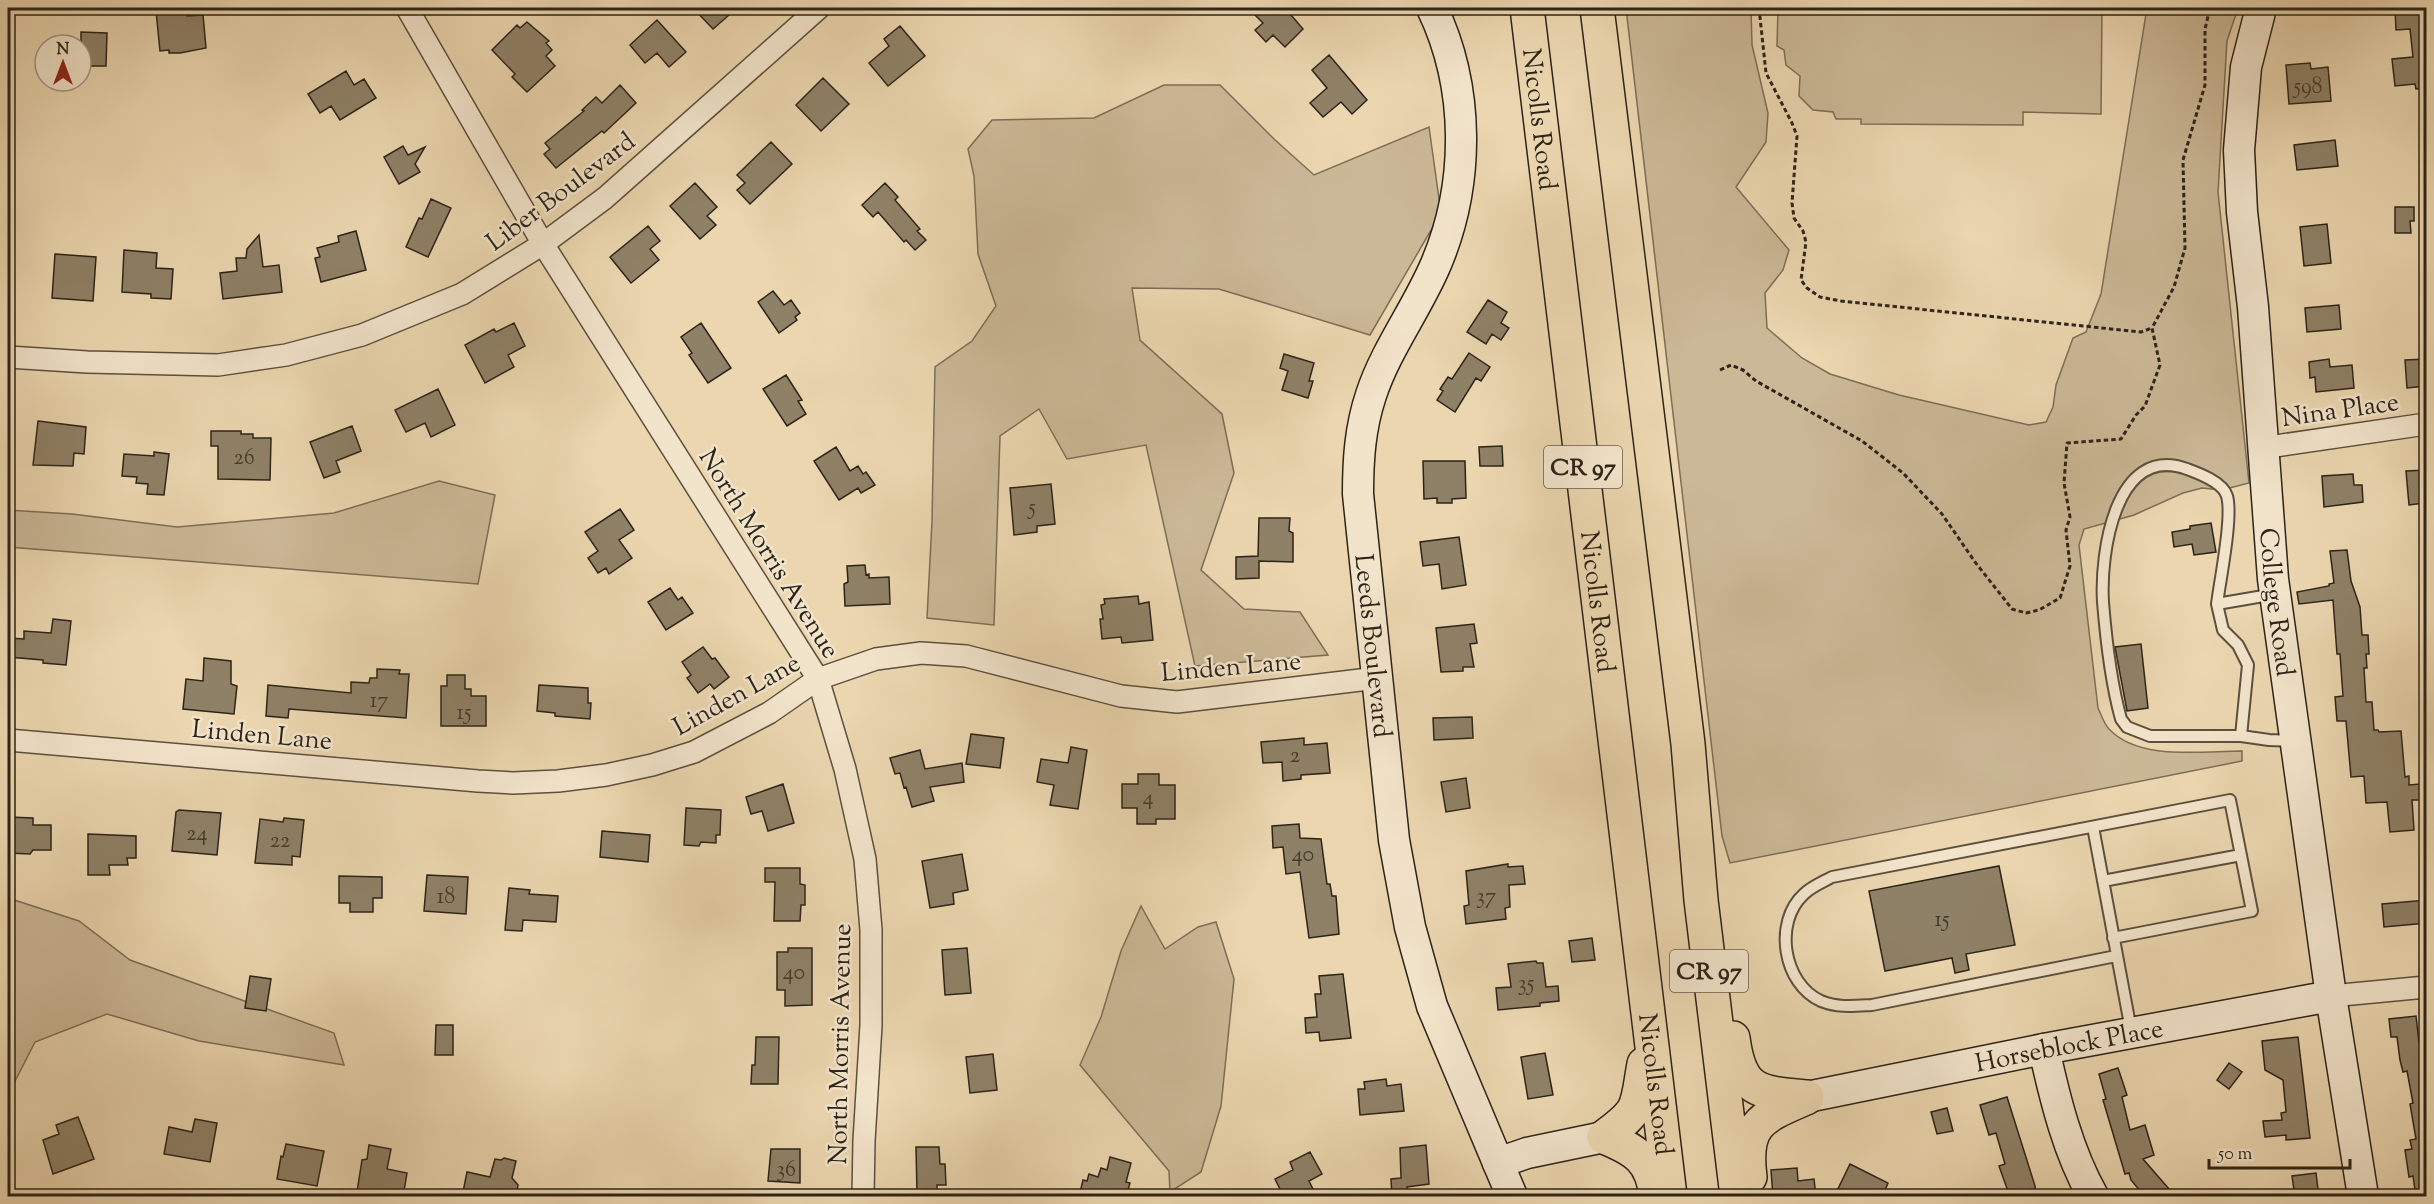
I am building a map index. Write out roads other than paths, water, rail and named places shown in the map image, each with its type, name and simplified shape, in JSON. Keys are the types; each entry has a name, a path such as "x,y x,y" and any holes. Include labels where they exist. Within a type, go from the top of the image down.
{"highway":[{"name":"Nicolls Road","path":"1527,8 1670,1197"},
{"name":"CR 97","path":"1597,8 1688,744 1701,900 1737,1197"},
{"path":"1688,744 1716,899 1737,1063 1747,1081 1764,1092 1807,1097"},
{"path":"1652,1041 1643,1065 1641,1095 1637,1105 1626,1121 1604,1137 1632,1150 1641,1157 1651,1172 1656,1197"},
{"path":"1753,1197 1747,1154 1751,1137 1756,1128 1772,1113 1807,1097"}],"street":[{"name":"North Morris Avenue","path":"407,8 543,244 818,679 845,769 865,859 871,930 871,1025 863,1197"},
{"name":"Liber Boulevard","path":"8,357 87,362 218,365 286,355 362,335 462,294 543,244 605,198 819,8"},
{"name":"Leeds Boulevard","path":"1432,8 1446,43 1458,93 1461,120 1455,194 1444,242 1435,266 1372,393 1359,446 1358,494 1394,840 1405,903 1418,961 1432,1006 1512,1197"},
{"name":"College Road","path":"2261,8 2246,67 2239,150 2242,212 2253,308 2262,448 2275,594 2331,996 2363,1197"},
{"name":"Nina Place","path":"2262,448 2427,424"},
{"name":"Linden Lane","path":"8,740 478,781 513,783 558,781 606,775 693,752 769,712 818,679 876,659 921,653 966,656 1121,696 1177,702 1377,678"},
{"path":"2331,996 2427,987"},
{"name":"Horseblock Place","path":"1807,1097 2044,1049 2331,996"},
{"path":"2044,1049 2068,1138 2093,1197"},
{"path":"1498,1162 1527,1153 1604,1137"}],"lane":[{"path":"2241,736 2248,665 2238,645 2223,630 2217,604 2227,527 2227,496 2222,487 2195,471 2175,465 2160,465 2147,469 2136,476 2126,489 2108,536 2104,559 2103,601 2121,719 2133,730 2150,736 2241,736 2296,741"},
{"path":"2217,604 2275,594"},
{"path":"2113,938 2252,912 2230,800 1832,878 1804,893 1791,910 1785,934 1788,959 1797,981 1820,1000 1842,1007 1872,1005 2116,956"},
{"path":"2093,827 2132,1033"},
{"path":"2103,881 2241,855"}]}
